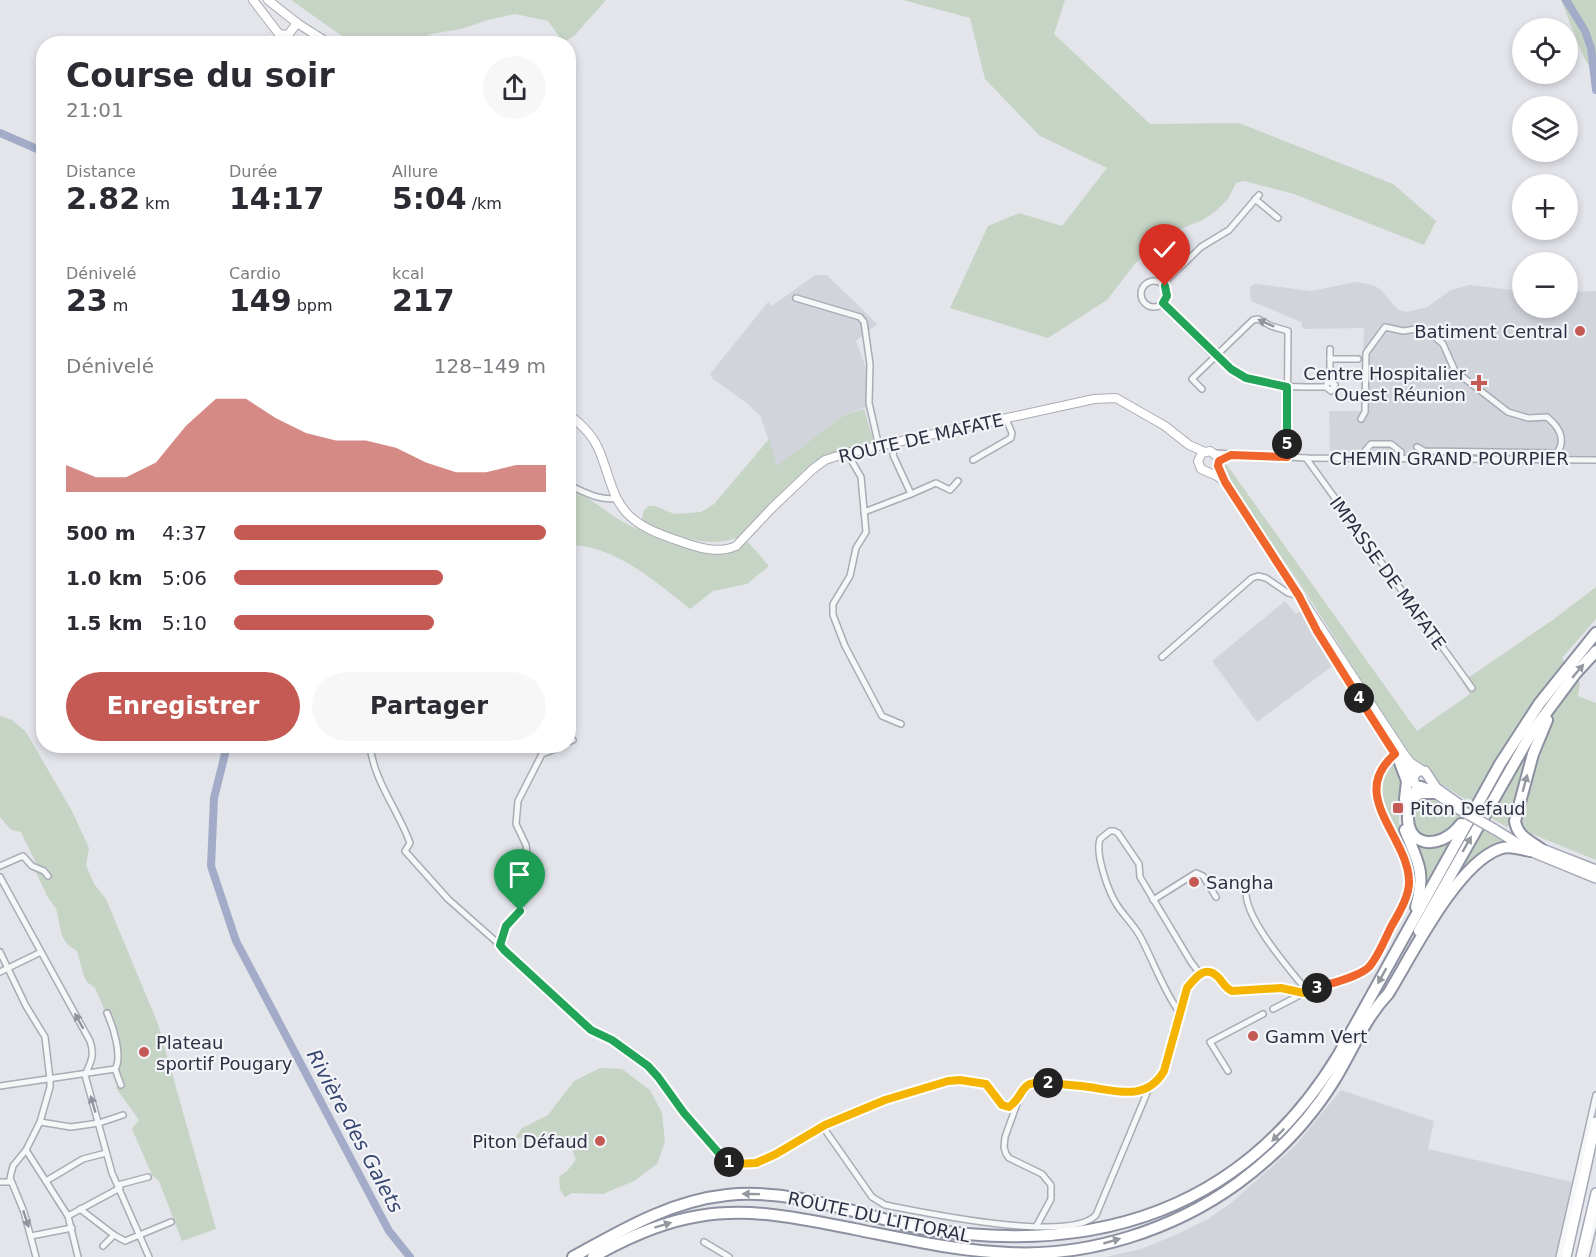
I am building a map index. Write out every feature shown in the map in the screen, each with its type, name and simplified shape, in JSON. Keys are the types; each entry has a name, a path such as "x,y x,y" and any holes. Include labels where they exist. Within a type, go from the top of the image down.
{"highway":[{"path":"1399,756 1407,781 1409,829 1419,840 1435,843 1453,833 1463,821 1511,737 1540,694 1596,627"},
{"name":"ROUTE DU LITTORAL","path":"593,1257 607,1244 656,1213 708,1197 776,1195 920,1228 986,1239 1031,1240 1098,1233 1150,1218 1216,1185 1262,1151 1283,1131 1328,1074 1481,796 1517,736 1539,704 1596,633"},
{"path":"1377,1005 1532,732 1596,651"},
{"path":"1536,850 1522,836 1503,828 1537,741 1561,693"},
{"path":"1407,931 1417,906 1421,886 1419,861 1402,821 1407,802 1418,783"},
{"path":"1407,802 1420,793 1435,793"},
{"path":"1377,1005 1388,994 1449,895 1481,860 1503,848 1536,850"},
{"name":"ROUTE DU LITTORAL","path":"573,1257 665,1224 700,1216 741,1212 798,1218 888,1236 1011,1254 1056,1252 1099,1245 1141,1233 1191,1212 1238,1183 1276,1151 1294,1132 1334,1080 1377,1005"}],"main road":[{"path":"253,0 283,36"},
{"path":"268,0 317,36"},
{"path":"290,36 297,23"},
{"name":"ROUTE DE MAFATE","path":"576,421 586,430 597,446 617,498 632,518 659,533 696,547 728,549 740,543 779,501 825,460 847,453 1094,399 1116,398 1165,426 1189,445 1205,452"},
{"name":"ROUTE DE MAFATE","path":"1189,445 1198,461"},
{"path":"1225,482 1201,469 1198,461 1200,455 1205,452 1217,460 1225,482 1301,598 1317,631 1418,783 1459,807 1503,828 1536,850 1596,878"},
{"path":"1209,472 1215,471 1217,460"},
{"path":"1399,756 1426,773 1436,788 1459,807"},
{"path":"1418,783 1416,772 1426,773"},
{"path":"1418,783 1429,783 1426,773"},
{"path":"1536,850 1596,870"},
{"path":"1566,1257 1596,1122"},
{"path":"1581,1257 1596,1193"}],"street":[{"path":"1163,284 1201,247 1229,230 1257,197 1278,218"},
{"path":"1155,280 1163,284 1167,291 1163,303 1156,307 1148,306 1141,296 1142,288 1147,282 1155,280"},
{"path":"796,298 860,317 864,322 870,364 869,403 879,447"},
{"path":"1163,303 1216,356 1246,378 1287,387 1328,384 1330,349"},
{"path":"1202,389 1192,379 1253,320 1258,319 1288,331 1287,457"},
{"path":"1361,419 1365,412 1366,353 1386,327 1403,331 1421,330 1432,334 1443,344 1455,371 1508,412 1528,418 1546,417 1559,429 1561,444 1557,456"},
{"path":"1330,359 1358,359"},
{"path":"973,460 1011,438 1012,433 1006,419"},
{"path":"896,443 893,455 911,495"},
{"path":"1359,458 1371,444 1391,444 1401,452 1401,458"},
{"path":"1417,447 1424,451 1521,455"},
{"path":"847,453 861,477 866,534 856,548 850,576 833,603 833,615 845,646 882,716 901,724"},
{"name":"CHEMIN GRAND POURPIER","path":"1217,460 1231,455 1306,458 1521,455 1596,460"},
{"name":"IMPASSE DE MAFATE","path":"1306,458 1472,688"},
{"path":"864,512 936,483 950,490 958,481"},
{"path":"576,488 601,498 610,500 617,498"},
{"path":"601,498 613,488"},
{"path":"1162,657 1252,578 1262,576 1288,593 1301,598"},
{"path":"371,753 376,772 404,825 410,843 405,851 447,899 586,1026 612,1040 648,1066 684,1113 730,1163 745,1165 756,1163 823,1126 885,1100 948,1081 960,1080 986,1084 1002,1105 1009,1107 1024,1087 1038,1082 1118,1092 1149,1088"},
{"path":"500,945 506,926 520,911 525,880 527,854 526,845 516,824 517,807 541,755 546,753"},
{"path":"1273,1010 1306,992 1357,974 1370,966 1405,898 1410,883 1405,857 1379,811 1377,801 1381,768 1399,756"},
{"path":"1179,1012 1165,989 1142,939 1114,900 1100,859 1099,841 1110,831 1118,833 1139,864 1140,877 1200,974"},
{"path":"0,866 23,856 32,866 44,871 48,876"},
{"path":"1153,900 1196,873 1203,876 1216,897"},
{"path":"0,877 93,1050 93,1058 85,1075 106,1153 148,1257"},
{"path":"1249,882 1245,888 1245,895 1250,912 1266,940 1306,992"},
{"path":"0,952 26,1006 45,1037 50,1079 50,1087 40,1122 26,1150 13,1166 11,1182 24,1212 36,1257"},
{"path":"0,972 41,952"},
{"path":"823,1126 872,1197 885,1205 979,1222 1036,1227 1086,1222 1096,1215 1149,1088 1158,1081 1164,1071 1187,988 1200,974 1210,972 1217,976 1228,990 1232,991 1281,988 1306,992"},
{"path":"107,1013 118,1048 119,1061 115,1069"},
{"path":"1228,1071 1210,1042 1263,1014"},
{"path":"0,1086 115,1069"},
{"path":"115,1069 122,1085"},
{"path":"1024,1087 1005,1137 1004,1147 1009,1158 1042,1174 1051,1185 1051,1199 1036,1227"},
{"path":"1559,1257 1596,1095"},
{"path":"40,1122 71,1127 99,1123 123,1115"},
{"path":"26,1150 68,1215 78,1257"},
{"path":"45,1181 82,1159 106,1153"},
{"path":"68,1215 119,1187 148,1177"},
{"path":"0,1182 11,1182"},
{"path":"80,1209 114,1235 125,1240 171,1222"},
{"path":"1586,1257 1596,1216"},
{"path":"31,1236 72,1228"},
{"path":"103,1246 114,1235"},
{"path":"705,1242 729,1257"}],"shaded area":[{"path":"815,275 827,275 877,324 856,341 866,368 867,407 844,415 777,467 761,417 748,404 713,379 710,374 768,302 772,306"},
{"name":"Centre Hospitalier Ouest Réunion","path":"1356,282 1373,285 1380,289 1398,310 1407,312 1427,307 1451,290 1469,285 1512,290 1512,318 1578,318 1578,292 1596,291 1596,456 1330,451 1329,411 1361,411 1364,328 1303,329 1301,322 1251,301 1250,289 1252,285 1257,284 1311,291"},
{"path":"1285,601 1296,614 1301,611 1335,664 1257,722 1212,661"},
{"path":"1341,1090 1434,1121 1428,1149 1572,1182 1555,1257 1106,1257 1141,1249 1173,1236 1208,1219 1231,1203 1295,1146"}],"green space":[{"path":"291,0 606,0 574,36 559,36 548,21 515,14 426,36 342,36"},
{"path":"903,0 1065,0 1054,34 1150,124 1239,123 1393,184 1436,221 1424,245 1294,194 1244,181 1236,183 1228,199 1216,211 1203,220 1168,234 1155,243 1134,265 1107,300 1048,338 950,308 988,226 1019,213 1062,226 1107,168 1040,136 985,79 970,18"},
{"path":"1561,0 1596,0 1596,80 1578,43 1578,18 1568,18"},
{"path":"864,409 874,443 832,456 746,534 719,542 706,542 680,537 641,522 644,510 649,506 655,506 674,514 701,512 714,504 769,439 777,466 844,415"},
{"path":"1222,458 1417,731 1470,694 1462,682 1554,619 1596,587 1596,619 1562,658 1580,683 1578,696 1596,703 1596,860 1510,825 1507,827 1482,813 1484,810 1475,801 1467,798 1466,800 1437,781 1431,768 1417,763 1403,746 1308,596 1225,475"},
{"path":"576,491 623,522 660,537 690,544 718,547 748,542 769,566 747,584 713,591 690,609 649,577 619,558 576,546"},
{"path":"0,716 12,720 26,732 36,753 38,753 73,813 89,848 86,865 94,884 106,899 158,1024 216,1229 182,1241 159,1181 152,1175 132,1129 139,1120 116,1088 122,1082 115,1060 109,1020 95,988 87,982 84,976 77,951 68,945 62,936 56,908 48,898 35,870 37,865 21,832 11,830 0,817"},
{"path":"1396,762 1403,781 1395,810 1399,812 1399,823 1408,843 1404,845 1388,816 1380,786 1386,765"},
{"path":"1429,796 1464,816 1454,830 1429,840 1414,831 1412,817 1419,797"},
{"path":"1481,826 1503,841 1444,896"},
{"path":"1409,835 1431,845 1442,844 1453,838 1424,894"},
{"name":"Piton Défaud","path":"600,1068 622,1069 650,1090 662,1113 665,1142 657,1164 634,1181 603,1194 572,1193 565,1197 560,1190 559,1177 576,1160 572,1149 557,1146 547,1148 531,1140 514,1139 522,1128 548,1115 574,1081"}],"waterway":[{"path":"1566,0 1585,31 1591,48 1596,90"},
{"name":"Rivière des Galets","path":"0,133 36,149"},
{"name":"Rivière des Galets","path":"225,753 214,798 211,866 236,941 389,1231 410,1257"}],"place":[{"name":"Batiment Central","path":"1580,331"},
{"name":"Centre Hospitalier Ouest Réunion","path":"1479,383"},
{"name":"Piton Defaud","path":"1398,808"},
{"name":"Sangha","path":"1194,882"},
{"name":"Gamm Vert","path":"1253,1036"},
{"name":"Plateau sportif Pougary","path":"144,1052"},
{"name":"Piton Défaud","path":"600,1141"}],"route":[{"path":"520,911 506,926 500,945 504,950 591,1030 612,1040 648,1066 717,1151 730,1163 745,1165 776,1154 825,1125 852,1113 885,1100 948,1081 960,1080 986,1084 1002,1105 1009,1107 1024,1087 1038,1082 1118,1092 1149,1088 1158,1081 1164,1071 1187,988 1202,972 1210,972 1217,976 1228,990 1232,991 1281,988 1304,993 1357,974 1370,966 1398,915 1410,883 1405,857 1379,811 1377,801 1378,777 1381,768 1395,754 1317,631 1299,596 1225,482 1218,466 1219,461 1231,455 1287,457 1287,387 1246,378 1231,369 1163,303 1167,296 1165,286"}]}
